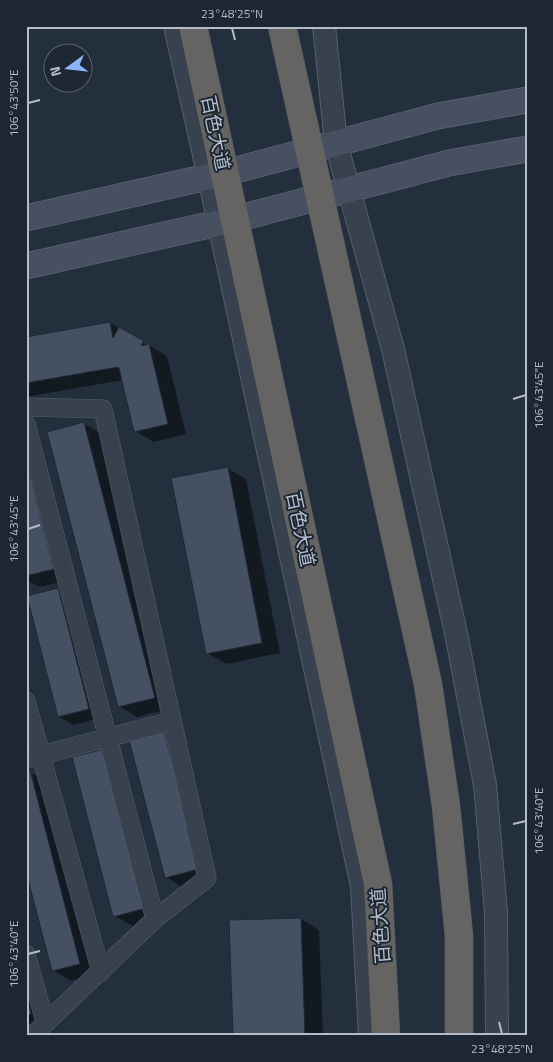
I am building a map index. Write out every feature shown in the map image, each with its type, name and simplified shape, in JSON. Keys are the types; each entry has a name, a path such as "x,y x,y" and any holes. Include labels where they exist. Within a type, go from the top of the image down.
{"highway":[{"name":"百色大道","path":"193,26 217,175 378,884 386,1036"},
{"path":"282,26 428,684 446,806 458,936 459,1036"}],"main road":[{"path":"26,218 217,175 438,116 527,100"},
{"path":"26,266 227,221 449,163 527,149"}],"street":[{"path":"175,26 217,175"},
{"path":"324,26 336,143 393,349 457,638 485,785 496,912 497,1036"},
{"path":"227,221 362,886 370,1036"},
{"path":"26,406 103,408 207,878 155,919 32,1036"},
{"path":"26,424 155,919"},
{"path":"26,701 34,757 100,972"},
{"path":"34,757 172,721"},
{"path":"26,954 45,1022"}],"building":[{"path":"110,322 113,338 119,327 144,341 141,346 149,344 168,424 134,432 118,367 26,383 26,337"},
{"path":"84,422 155,698 118,707 47,432"},
{"path":"26,460 54,569 26,576"},
{"path":"228,467 262,643 206,654 171,478"},
{"path":"58,588 89,709 58,717 27,596"},
{"path":"164,730 199,869 165,878 129,740"},
{"path":"105,749 146,908 113,917 72,757"},
{"path":"30,770 80,964 52,971 26,872 26,771"},
{"path":"301,918 305,1036 233,1036 229,920"},
{"path":"26,995 31,1014 26,1016"}]}
